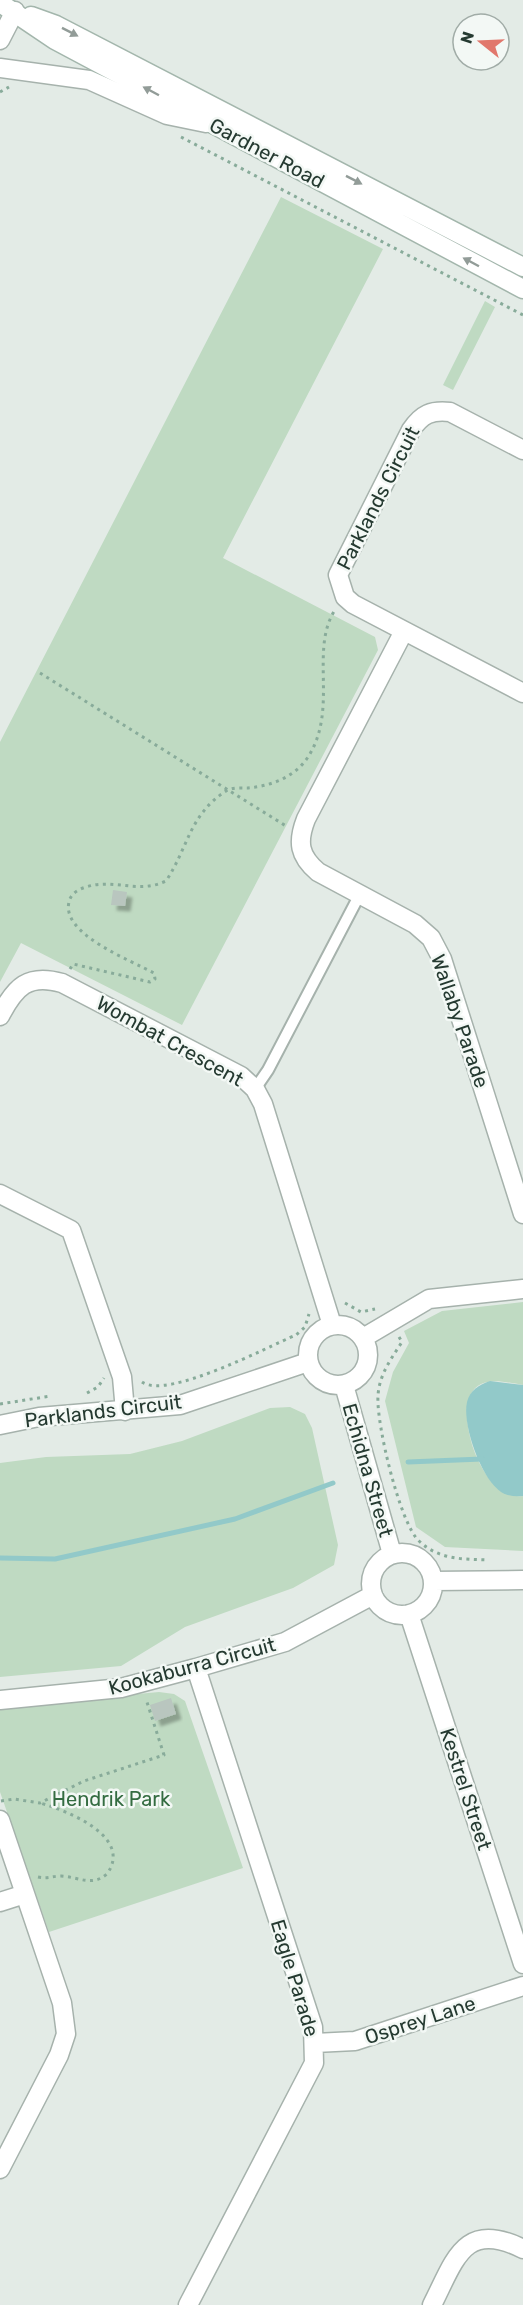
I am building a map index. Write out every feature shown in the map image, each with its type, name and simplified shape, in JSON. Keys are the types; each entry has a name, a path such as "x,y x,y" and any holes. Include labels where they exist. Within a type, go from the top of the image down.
{"street":[{"path":"0,40 8,7"},
{"name":"Gardner Road","path":"8,7 48,36 523,290"},
{"name":"Gardner Road","path":"8,7 56,25 523,267"},
{"path":"0,68 89,80 167,115 217,126"},
{"name":"Parklands Circuit","path":"523,450 450,412 437,410 418,419 340,567 339,585 345,597 352,604 523,693"},
{"path":"300,833 404,631"},
{"name":"Wallaby Parade","path":"300,833 299,844 308,864 318,873 415,924 431,938 442,959 523,1214"},
{"name":"Wombat Crescent","path":"0,1016 18,987 34,979 62,983 241,1076 255,1089 263,1104 332,1325"},
{"path":"0,1194 71,1230 122,1377 125,1411"},
{"path":"363,1338 429,1299 523,1289"},
{"path":"332,1325 349,1327 363,1338 368,1357 361,1375 344,1385 335,1386 318,1378 308,1362 310,1343 315,1335 332,1325"},
{"name":"Parklands Circuit","path":"0,1425 39,1417 180,1405 308,1362"},
{"name":"Echidna Street","path":"344,1385 392,1554"},
{"path":"392,1554 415,1555 428,1566 433,1581 430,1598 418,1611 400,1615 384,1609 373,1595 371,1578 374,1570 384,1558 392,1554"},
{"path":"433,1581 523,1580"},
{"name":"Kookaburra Circuit","path":"0,1700 122,1688 196,1668 285,1642 373,1595"},
{"name":"Kestrel Street","path":"409,1614 523,1964"},
{"name":"Eagle Parade","path":"188,2305 314,2063 315,2043 313,2027 196,1668"},
{"path":"0,1820 62,2003 66,2034 59,2055 0,2169"},
{"path":"0,1902 25,1894"},
{"name":"Osprey Lane","path":"315,2043 355,2041 523,1986"},
{"path":"432,2305 461,2250 474,2240 490,2236 523,2249"}],"lane":[{"path":"255,1089 268,1070 360,894"}],"path":[{"path":"0,92 16,86"},
{"path":"171,132 523,315"},
{"path":"62,983 73,964 150,982 155,979 154,973 73,926 68,915 70,896 76,891 95,885 146,888 166,881 200,814 229,788 255,787 280,781 307,759 322,721 324,638 333,613 345,597"},
{"path":"40,673 300,833"},
{"path":"77,1394 88,1393 98,1387 104,1377 138,1375 143,1384 154,1387 213,1373 296,1335 305,1327 309,1306 340,1296 346,1304 361,1312 384,1307 402,1342 381,1378 378,1420 402,1511 411,1532 434,1552 449,1558 491,1561"},
{"path":"0,1404 54,1396"},
{"path":"40,1803 84,1781 164,1755 141,1683"},
{"path":"0,1802 14,1799 69,1811 93,1826 108,1841 113,1857 111,1869 103,1878 88,1882 61,1876 47,1879 17,1872"}],"green space":[{"path":"281,197 383,249 223,558 375,637 378,650 182,1025 21,943 0,982 0,742"},
{"path":"485,301 495,307 453,390 443,385"},
{"path":"523,1302 523,1385 496,1381 481,1384 472,1393 467,1409 468,1428 473,1448 482,1467 493,1483 507,1494 523,1496 523,1551 445,1547 416,1527 385,1401 393,1372 409,1343 404,1331 442,1311"},
{"path":"290,1407 305,1414 312,1428 338,1545 334,1565 293,1588 185,1627 121,1666 0,1677 0,1463 46,1457 130,1454 182,1441 270,1408"},
{"name":"Hendrik Park","path":"159,1692 174,1694 185,1701 243,1868 49,1932 0,1792 0,1710 8,1706"}],"water":[{"path":"490,1381 523,1385 523,1496 506,1494 494,1485 480,1464 470,1437 466,1412 468,1398 475,1388"}],"building":[{"path":"113,890 127,892 125,906 111,905"},
{"path":"171,1698 176,1714 155,1721 150,1705"}],"waterway":[{"path":"408,1462 482,1459"},
{"path":"0,1558 55,1559 235,1519 333,1483"}]}
